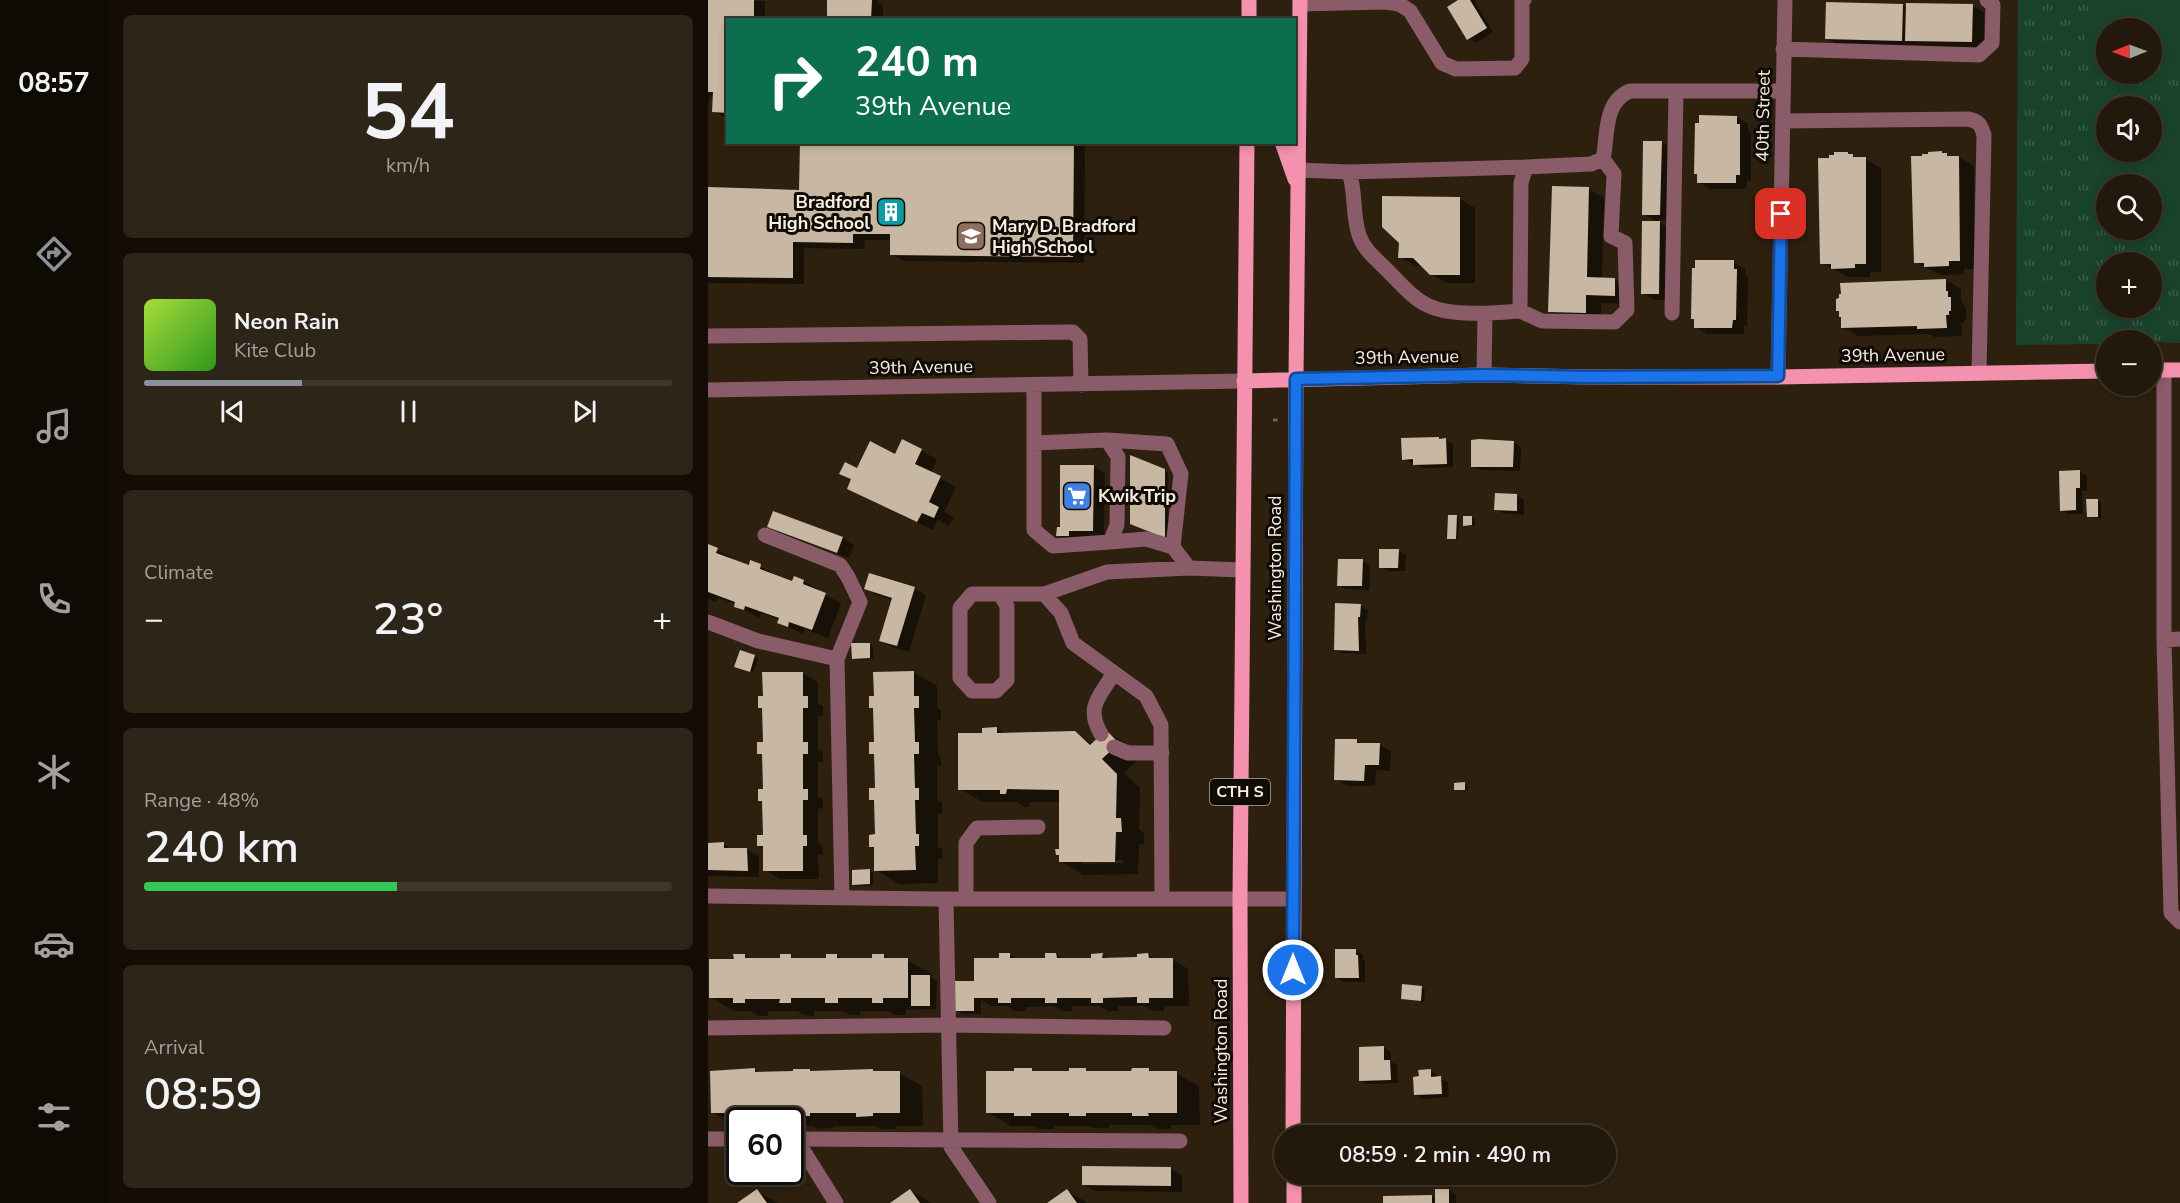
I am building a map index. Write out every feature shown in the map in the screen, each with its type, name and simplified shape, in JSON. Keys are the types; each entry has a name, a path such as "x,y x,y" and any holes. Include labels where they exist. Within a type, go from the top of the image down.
{"main road":[{"path":"1249,0 1249,18"},
{"name":"Washington Road","path":"1293,1125 1300,2"},
{"name":"Washington Road","path":"1241,1203 1240,898 1247,144"},
{"path":"1283,144 1298,187"},
{"name":"39th Avenue","path":"1244,381 1485,375 1778,376 2096,371"},
{"path":"1293,1185 1294,1203"}],"street":[{"path":"1300,2 1399,4 1410,11 1442,63 1455,69 1515,68 1522,59 1522,1 1524,0"},
{"name":"40th Street","path":"1778,376 1785,0"},
{"path":"1784,49 1979,54 1992,43 1993,5 1987,0"},
{"path":"1349,172 1352,181 1354,218 1360,237 1368,251 1403,287 1429,306 1463,313 1520,311 1542,321 1615,322 1627,310 1625,243 1611,236 1614,174 1603,159 1607,121 1620,95 1630,91 1783,91"},
{"path":"1672,313 1676,91"},
{"path":"1783,121 1968,119 1977,120 1981,125 1984,135 1979,373"},
{"path":"1298,170 1349,172 1526,167 1591,164 1603,159"},
{"path":"1520,311 1521,183 1526,167"},
{"path":"1485,314 1485,375"},
{"path":"708,336 1073,332 1080,339 1081,385"},
{"path":"2165,370 2172,574 2174,837 2171,913 2180,922"},
{"name":"39th Avenue","path":"708,390 1244,381"},
{"path":"1034,385 1034,530 1053,546 1146,538 1173,547 1189,568"},
{"path":"1034,443 1107,440 1167,444 1181,474 1173,547"},
{"path":"1107,440 1118,457 1117,525 1110,542"},
{"path":"765,535 840,565 860,602 837,658 842,898"},
{"path":"1000,594 1007,606 1007,680 996,691 972,691 960,678 960,608 972,594 1000,594 1044,594 1107,573 1189,568 1242,570"},
{"path":"1044,594 1061,613 1073,643 1146,696 1161,725 1162,898"},
{"path":"708,622 758,641 837,658"},
{"path":"1101,734 1093,715 1095,703 1114,673"},
{"path":"1114,747 1128,753 1162,753"},
{"path":"966,899 966,843 977,828 1038,827"},
{"path":"708,896 1293,899"},
{"path":"946,899 951,1147 989,1203"},
{"path":"708,1028 949,1025 1164,1028"},
{"path":"708,1139 726,1139"},
{"path":"804,1139 1180,1141"},
{"path":"804,1155 836,1203"}],"path":[{"path":"1273,420 1280,420"}],"green space":[{"path":"2018,0 2180,0 2180,343 2162,342 2162,330 2096,330 2096,344 2016,345"},
{"path":"2093,0 2180,0 2180,60 2162,59 2162,18 2096,18 2096,55 2081,54"},
{"path":"2162,104 2180,104 2180,256 2148,240 2162,240 2162,174 2098,174 2088,148 2087,105 2096,105 2096,162 2162,162"}],"building":[{"path":"708,0 754,0 754,18 726,18 726,113 712,112 713,92 708,92"},
{"path":"827,0 872,0 871,18 827,18"},
{"path":"1458,0 1470,0 1487,28 1467,40 1447,7"},
{"path":"1826,2 1903,4 1902,41 1825,39"},
{"path":"1906,3 1973,4 1972,42 1905,41"},
{"path":"1699,115 1737,116 1737,124 1740,124 1740,175 1736,175 1736,183 1697,183 1697,174 1694,174 1695,123 1699,123"},
{"path":"1643,141 1662,141 1660,215 1642,215"},
{"name":"Bradford High School","path":"800,144 1074,144 1073,257 890,255 890,234 853,234 853,243 793,242 793,278 708,277 708,187 799,190"},
{"path":"1942,151 1942,153 1947,153 1947,156 1959,156 1960,261 1949,261 1949,266 1924,267 1924,263 1914,263 1911,156"},
{"path":"1834,152 1848,152 1848,154 1853,154 1853,157 1866,157 1866,264 1855,264 1855,268 1831,269 1831,264 1820,264 1818,158 1829,158 1829,155 1834,155"},
{"path":"1552,186 1589,187 1587,277 1615,278 1615,296 1586,295 1586,313 1548,312"},
{"path":"1382,196 1460,197 1460,275 1430,275 1413,258 1398,258 1399,243 1382,227"},
{"path":"1642,221 1660,221 1659,294 1641,294"},
{"path":"1695,260 1734,260 1734,269 1737,269 1736,320 1733,320 1732,328 1694,328 1694,319 1691,319 1692,268 1695,268"},
{"path":"1946,279 1946,291 1948,291 1948,297 1951,297 1951,311 1949,315 1946,315 1947,328 1917,329 1917,326 1841,328 1841,317 1839,317 1839,311 1836,311 1836,299 1841,294 1840,283"},
{"path":"1439,437 1439,439 1446,438 1447,464 1413,465 1413,459 1402,460 1401,438"},
{"path":"902,439 922,449 915,464 941,476 929,502 939,507 934,518 922,513 917,522 847,489 851,479 839,474 845,462 857,468 870,441 895,454"},
{"path":"1471,440 1514,441 1513,467 1471,467"},
{"name":"Kwik Trip","path":"1130,455 1165,469 1165,538 1130,524"},
{"name":"Kwik Trip","path":"1060,465 1094,465 1093,531 1069,531 1069,536 1056,536 1057,527 1060,527"},
{"path":"2080,470 2080,488 2076,488 2076,510 2060,511 2059,471"},
{"path":"1495,493 1517,494 1517,511 1494,510"},
{"path":"2086,499 2098,499 2098,517 2087,517"},
{"path":"773,511 843,537 837,553 767,527"},
{"path":"1448,515 1457,515 1456,539 1447,539"},
{"path":"1463,516 1472,516 1472,525 1463,526"},
{"path":"708,544 718,548 716,553 749,565 750,560 761,564 760,569 792,581 794,576 804,580 803,584 826,593 812,630 789,622 788,627 777,623 779,618 745,606 744,610 734,607 735,602 708,592"},
{"path":"1379,549 1399,549 1398,568 1379,568"},
{"path":"1338,559 1363,559 1362,586 1337,586"},
{"path":"869,573 915,587 897,646 879,641 892,598 864,589"},
{"path":"1335,603 1361,604 1360,617 1358,617 1359,651 1334,650"},
{"path":"851,643 870,643 870,658 852,659"},
{"path":"740,650 755,655 750,672 734,667"},
{"path":"914,671 914,696 919,696 919,708 914,708 915,742 919,742 919,754 914,754 915,788 919,788 919,800 915,800 916,834 919,834 919,846 915,846 916,870 874,871 874,847 869,847 869,835 875,834 874,800 869,800 869,788 875,788 874,754 869,754 869,742 874,742 873,708 869,708 869,696 874,696 873,672"},
{"path":"762,672 803,672 803,696 808,696 808,708 803,708 803,742 808,742 808,754 803,754 803,789 808,789 808,800 803,800 803,835 807,835 807,846 803,846 803,871 763,871 763,846 757,846 757,835 763,835 762,801 758,801 758,789 763,789 762,754 757,754 757,742 763,742 762,708 758,708 758,696 763,696"},
{"path":"997,727 997,733 1075,731 1090,745 1106,730 1119,743 1102,759 1117,774 1116,818 1121,818 1122,832 1116,832 1115,862 1059,862 1059,855 1056,855 1055,849 1059,849 1059,790 1007,789 1006,794 1000,794 1000,790 958,790 958,733 982,733 982,728"},
{"path":"1335,739 1357,739 1357,743 1380,743 1379,765 1365,765 1364,781 1334,780"},
{"path":"1465,782 1465,790 1454,790 1454,783"},
{"path":"724,842 724,848 747,848 748,871 708,870 708,843"},
{"path":"870,869 870,884 852,885 852,870"},
{"path":"1335,949 1356,949 1359,978 1335,978"},
{"path":"999,953 1010,953 1010,958 1045,958 1045,953 1056,953 1057,958 1091,958 1091,954 1103,953 1102,958 1137,957 1137,954 1148,953 1149,958 1173,958 1173,998 1149,998 1149,1003 1137,1003 1137,997 1103,998 1103,1003 1091,1003 1091,998 1057,998 1057,1003 1045,1003 1045,998 1011,998 1011,1003 998,1003 998,998 974,998 974,1011 955,1011 955,981 974,981 974,958 999,958"},
{"path":"733,954 745,954 745,958 780,958 780,954 791,954 791,958 826,958 826,954 837,954 837,958 872,958 872,954 884,954 884,958 908,958 908,998 883,998 883,1003 872,1003 872,998 838,998 838,1003 825,1003 825,998 791,998 791,1003 779,1003 780,999 745,999 745,1003 733,1003 733,998 709,998 709,959 734,959"},
{"path":"911,975 930,975 930,1006 911,1006"},
{"path":"1402,984 1422,986 1421,1001 1401,999"},
{"path":"1384,1046 1384,1060 1390,1060 1391,1080 1359,1081 1359,1047"},
{"path":"755,1068 755,1072 793,1071 793,1069 900,1071 900,1113 873,1113 873,1116 856,1117 856,1113 810,1113 810,1116 804,1116 804,1107 726,1107 726,1113 711,1113 710,1071"},
{"path":"1014,1068 1032,1068 1032,1071 1069,1071 1069,1068 1086,1068 1086,1071 1131,1071 1132,1068 1149,1068 1149,1071 1177,1071 1177,1113 1148,1113 1149,1116 1132,1116 1132,1113 1086,1113 1086,1116 1069,1116 1069,1113 1031,1113 1031,1116 1014,1116 1014,1113 986,1113 986,1071 1014,1071"},
{"path":"1431,1069 1431,1077 1441,1076 1442,1094 1414,1095 1413,1077 1419,1076 1418,1070"},
{"path":"1082,1166 1171,1167 1171,1186 1082,1185"},
{"path":"757,1189 767,1203 737,1203"},
{"path":"910,1189 920,1203 890,1203"},
{"path":"1067,1189 1077,1203 1047,1203"},
{"path":"1435,1189 1449,1189 1449,1203 1435,1203"},
{"path":"1432,1195 1432,1203 1383,1203 1383,1196"}],"place":[{"name":"Bradford High School","path":"891,212"},
{"name":"Mary D. Bradford High School","path":"971,236"},
{"name":"Kwik Trip","path":"1077,496"}],"route":[{"path":"1293,970 1296,379 1485,375 1778,376 1781,214"}]}
